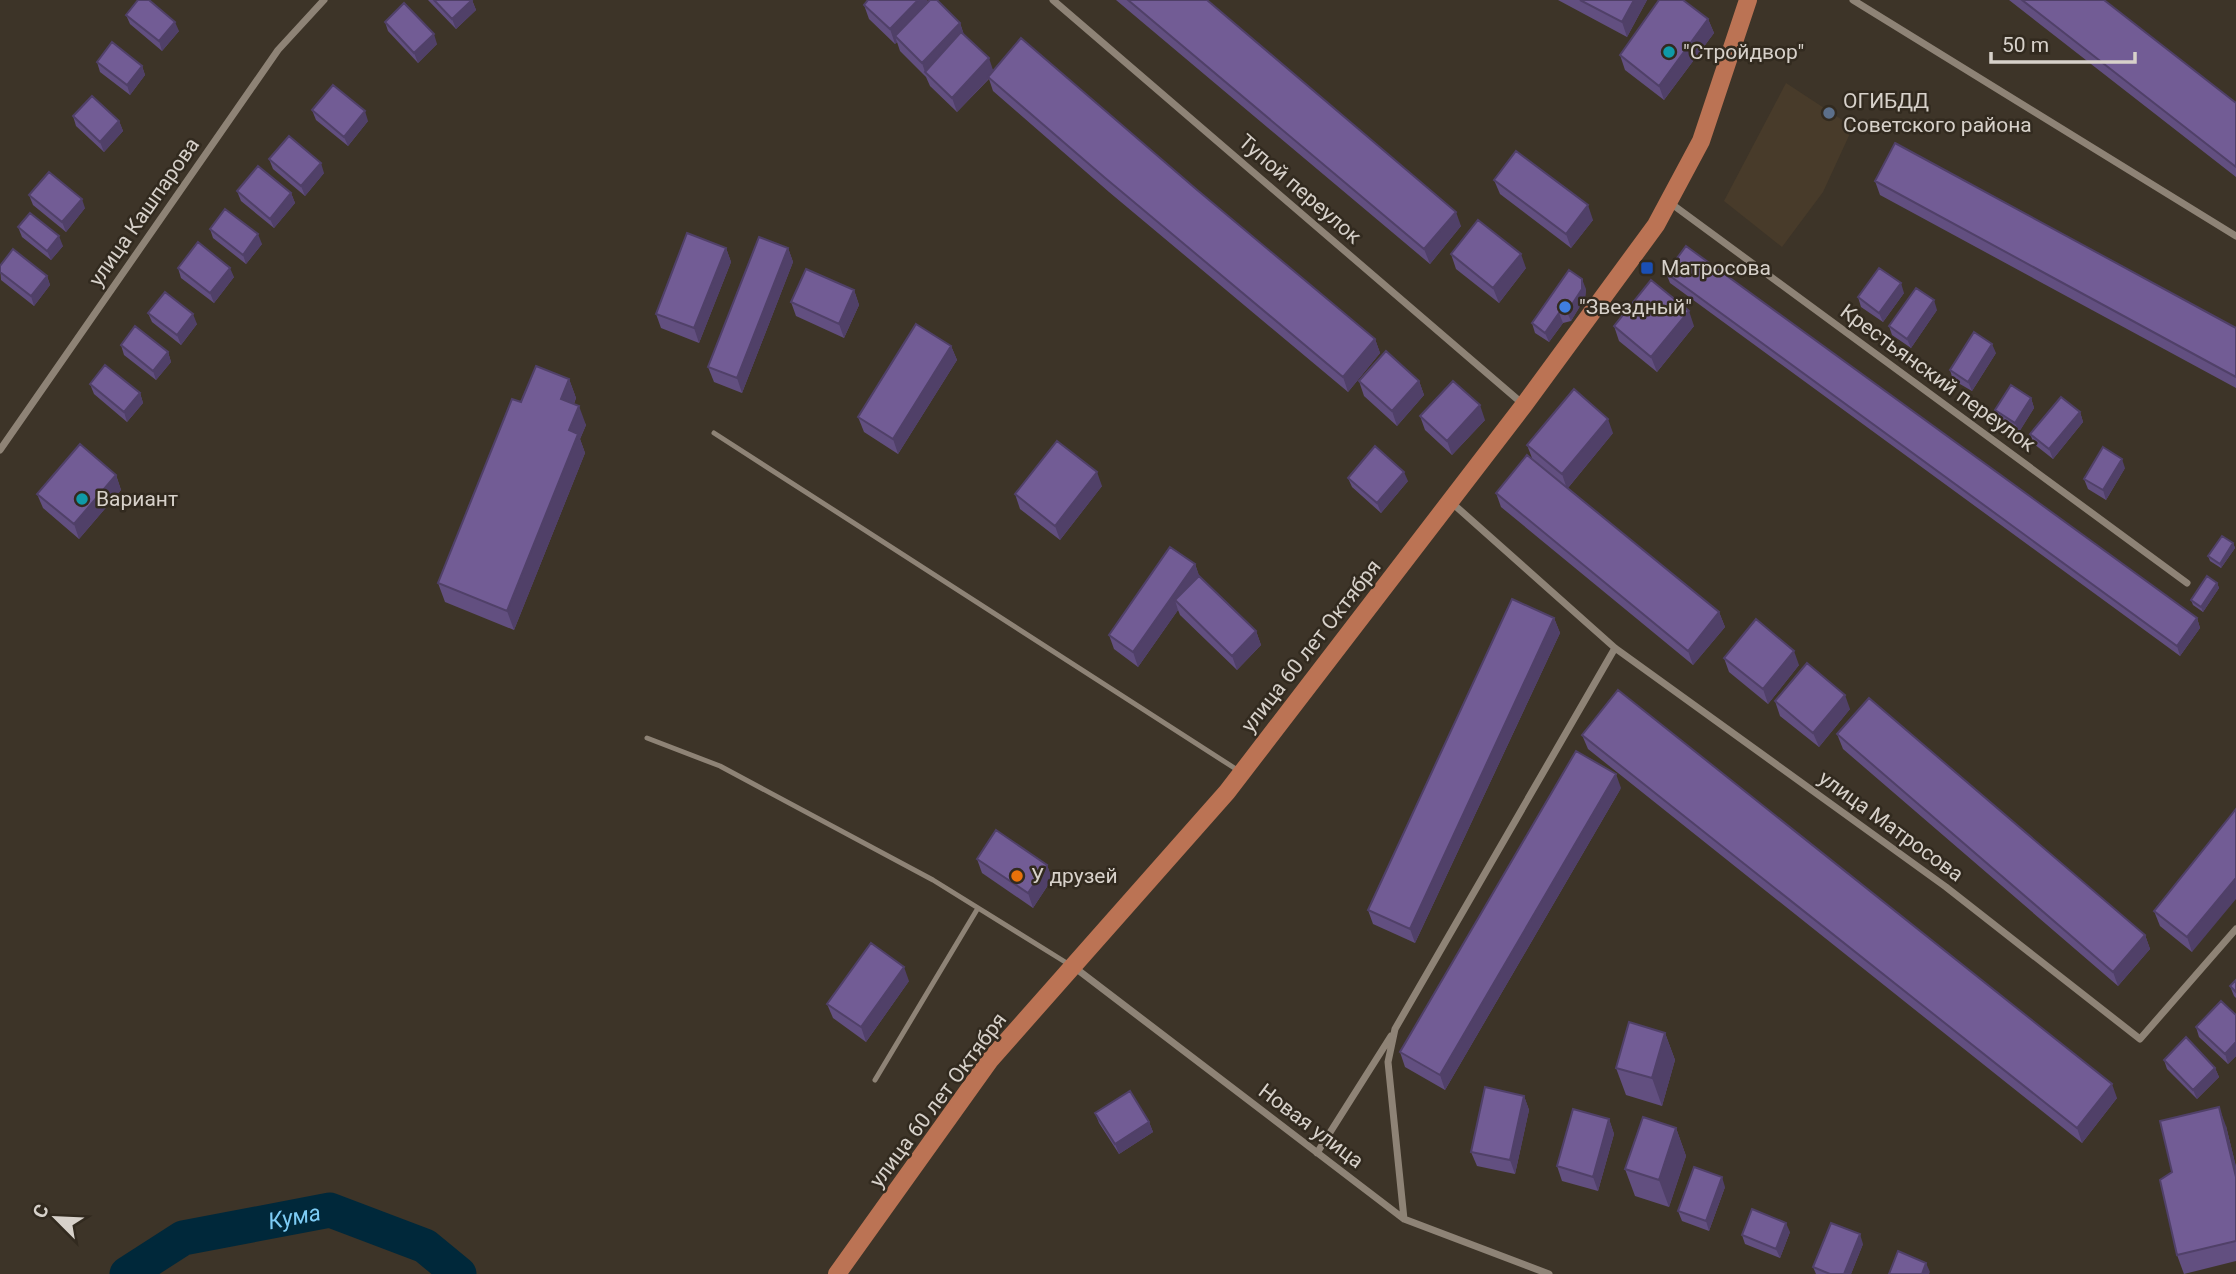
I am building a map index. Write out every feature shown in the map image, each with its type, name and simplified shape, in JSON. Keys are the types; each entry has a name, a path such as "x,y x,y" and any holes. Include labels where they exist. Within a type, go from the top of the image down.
{"main road":[{"name":"улица 60 лет Октября","path":"837,1274 990,1060 1242,773 1524,405 1656,225 1701,141 1748,0"}],"street":[{"name":"улица Кашпарова","path":"0,450 278,50 324,0"},
{"name":"Тупой переулок","path":"1053,0 1524,405"},
{"path":"1853,0 2236,236"},
{"name":"Крестьянский переулок","path":"1669,201 2187,583"},
{"name":"улица Матросова","path":"1450,501 1615,648 1946,887 2140,1039 2236,929"},
{"path":"1317,1153 1395,1029 1615,648"},
{"name":"Новая улица","path":"1073,967 1404,1219 1549,1274"},
{"path":"1395,1029 1388,1062 1404,1219"}],"lane":[{"path":"714,432 1242,773"},
{"path":"647,738 720,766 933,880 1073,967"},
{"path":"875,1080 978,908"}],"shaded area":[{"path":"1786,83 1853,127 1823,192 1782,247 1724,201"}],"building":[{"path":"138,0 149,0 175,22 159,41 126,15"},
{"path":"434,0 472,0 452,19"},
{"path":"868,0 918,0 890,29 864,5"},
{"path":"930,0 937,0 960,23 922,63 895,36"},
{"path":"1128,0 1207,0 1456,212 1424,249"},
{"path":"1580,0 1634,0 1622,22"},
{"name":"\"Стройдвор\"","path":"1659,0 1683,0 1708,19 1659,86 1620,55"},
{"path":"2022,0 2104,0 2236,103 2236,167"},
{"path":"404,3 434,34 414,53 385,22"},
{"path":"961,32 989,58 952,98 925,72"},
{"path":"1021,38 1375,339 1343,377 988,77"},
{"path":"112,42 142,66 127,85 97,62"},
{"path":"333,85 365,111 344,137 312,110"},
{"path":"92,96 119,121 100,142 73,116"},
{"path":"289,136 321,163 301,186 269,159"},
{"path":"1895,143 2236,328 2236,377 1875,181"},
{"path":"1516,151 1588,205 1566,234 1494,180"},
{"path":"258,166 291,193 270,219 237,191"},
{"path":"49,172 82,199 62,222 29,195"},
{"path":"225,209 258,234 243,255 210,229"},
{"path":"30,213 59,236 47,251 18,227"},
{"path":"1478,220 1521,254 1493,288 1451,254"},
{"path":"687,233 726,248 694,328 656,314"},
{"path":"759,237 788,248 737,378 708,367"},
{"path":"198,242 230,268 210,293 178,268"},
{"path":"1686,246 2197,618 2177,646 1666,273"},
{"path":"13,249 47,276 31,296 0,272 0,266"},
{"path":"1879,268 1901,283 1879,313 1858,297"},
{"path":"806,269 854,290 839,324 791,302"},
{"path":"1569,270 1582,279 1582,289 1567,312 1559,313 1545,333 1532,323"},
{"path":"1651,280 1689,311 1651,357 1614,326"},
{"path":"1916,288 1934,300 1907,339 1889,326"},
{"path":"165,292 193,314 177,335 148,313"},
{"path":"916,324 951,346 893,439 858,417"},
{"path":"135,326 168,352 153,371 121,345"},
{"path":"1974,332 1992,344 1968,382 1950,370"},
{"path":"1386,351 1419,381 1392,411 1359,381"},
{"path":"105,365 140,393 124,412 90,384"},
{"path":"536,366 569,379 561,399 579,406 569,430 578,434 507,611 438,583 512,399 521,402"},
{"path":"1453,381 1480,405 1447,441 1420,416"},
{"path":"2011,385 2031,398 2015,423 1995,410"},
{"path":"1574,389 1608,419 1562,474 1527,445"},
{"path":"2061,397 2080,412 2049,449 2030,434"},
{"path":"1057,441 1097,472 1055,526 1015,494"},
{"name":"Вариант","path":"80,444 116,475 74,524 37,494"},
{"path":"1375,446 1404,472 1377,503 1348,478"},
{"path":"2103,447 2122,459 2103,490 2084,479"},
{"path":"1527,455 1719,612 1688,651 1496,493"},
{"path":"2222,536 2233,543 2220,564 2208,556"},
{"path":"1170,547 1195,564 1133,652 1109,635"},
{"path":"1199,576 1256,631 1232,656 1175,600"},
{"path":"2207,576 2217,583 2201,607 2191,600"},
{"path":"1512,599 1554,618 1410,929 1368,910"},
{"path":"1756,619 1794,651 1763,689 1724,658"},
{"path":"1807,663 1845,695 1813,733 1775,701"},
{"path":"1618,690 2112,1084 2077,1128 1582,735"},
{"path":"1869,698 2145,935 2113,972 1837,734"},
{"path":"1576,751 1616,774 1440,1075 1400,1052"},
{"path":"2236,809 2236,878 2187,937 2154,911"},
{"path":"996,830 1047,865 1028,893 977,859"},
{"path":"871,943 904,967 861,1027 827,1004"},
{"path":"2236,980 2236,992 2230,986"},
{"path":"2221,1001 2236,1015 2236,1042 2225,1054 2196,1027"},
{"path":"1629,1022 1665,1033 1652,1078 1616,1068"},
{"path":"2186,1037 2215,1068 2193,1090 2164,1060"},
{"path":"1485,1087 1524,1096 1510,1160 1471,1152"},
{"path":"1130,1091 1149,1122 1115,1144 1095,1113"},
{"path":"2219,1107 2236,1177 2236,1241 2177,1255 2160,1180 2172,1172 2160,1121"},
{"path":"1573,1109 1609,1119 1593,1177 1557,1166"},
{"path":"1643,1117 1676,1128 1659,1180 1625,1169"},
{"path":"1694,1167 1722,1177 1706,1221 1678,1211"},
{"path":"1752,1209 1786,1223 1776,1249 1742,1235"},
{"path":"1831,1223 1860,1234 1844,1274 1830,1274 1813,1267"},
{"path":"1898,1251 1926,1263 1922,1274 1889,1274"}],"waterway":[{"name":"Кума","path":"127,1274 183,1238 330,1210 425,1246 459,1274"}],"place":[{"name":"\"Стройдвор\"","path":"1669,52"},
{"name":"ОГИБДД Советского района","path":"1829,113"},
{"name":"Матросова","path":"1647,268"},
{"name":"\"Звездный\"","path":"1565,307"},
{"name":"Вариант","path":"82,499"},
{"name":"У друзей","path":"1017,876"}]}
